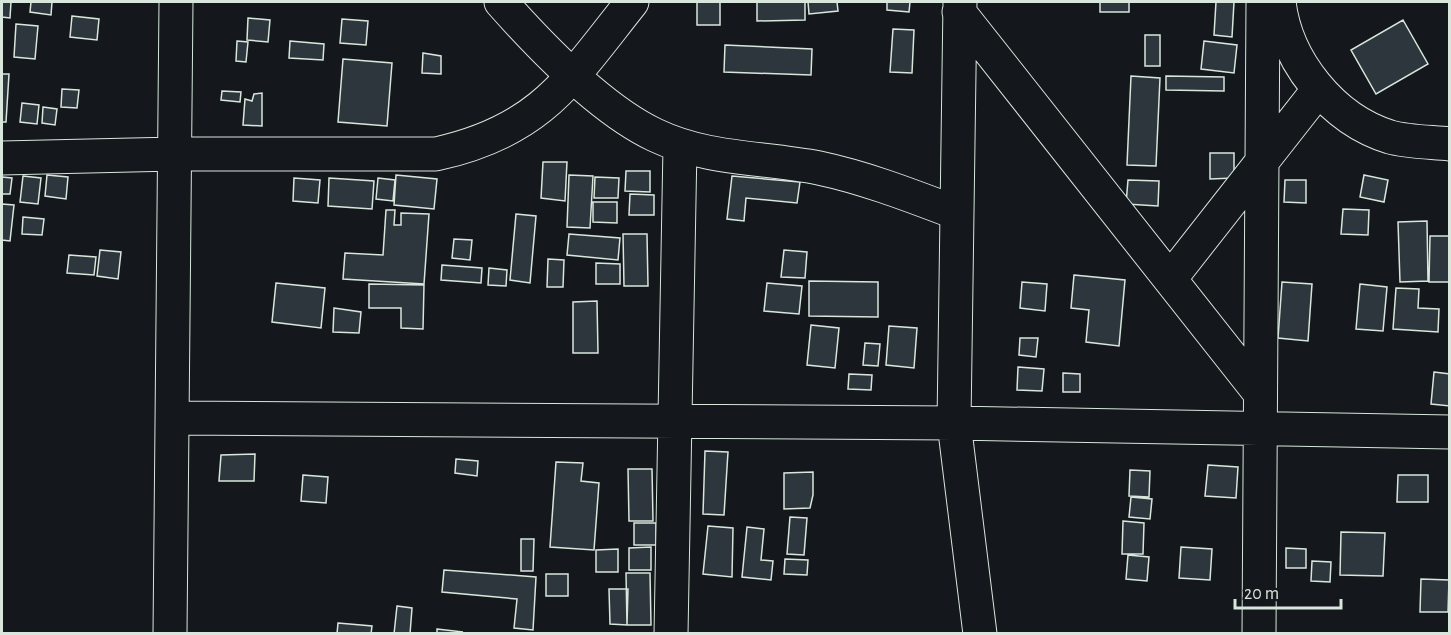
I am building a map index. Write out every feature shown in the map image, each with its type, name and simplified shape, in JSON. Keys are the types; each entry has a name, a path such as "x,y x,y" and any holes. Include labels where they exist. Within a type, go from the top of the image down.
{"street":[{"path":"170,633 176,2"},
{"path":"501,2 574,75 630,122 680,146 715,156 785,163 852,176 957,213"},
{"path":"2,158 175,154 436,154 488,140 526,119 552,100 632,2"},
{"path":"1259,633 1263,2"},
{"path":"1279,2 1290,40 1302,66 1319,89 1340,109 1364,126 1391,137 1449,144"},
{"path":"960,7 1259,392"},
{"path":"960,7 954,423 980,633"},
{"path":"1170,279 1319,89"},
{"path":"671,633 680,146"},
{"path":"172,418 954,423 1449,432"}],"building":[{"path":"2,2 11,2 10,18 2,17"},
{"path":"31,2 52,2 51,15 30,12"},
{"path":"697,2 720,2 720,25 697,25"},
{"path":"757,2 805,2 805,20 757,21"},
{"path":"808,2 837,2 838,11 809,14"},
{"path":"887,2 910,2 909,12 887,10"},
{"path":"1100,2 1129,2 1129,12 1100,12"},
{"path":"1216,2 1234,2 1232,37 1214,35"},
{"path":"72,16 99,19 97,40 70,37"},
{"path":"248,18 270,20 268,42 247,40"},
{"path":"342,19 368,21 366,45 340,43"},
{"path":"1403,20 1428,64 1376,94 1351,50"},
{"path":"16,24 38,26 35,59 14,57"},
{"path":"893,29 914,30 912,73 890,72"},
{"path":"1145,35 1160,35 1160,66 1145,66"},
{"path":"237,41 248,42 246,62 236,61"},
{"path":"290,41 324,44 323,60 289,58"},
{"path":"1204,41 1237,45 1234,73 1201,69"},
{"path":"725,45 812,49 811,75 724,72"},
{"path":"423,53 441,56 441,74 422,73"},
{"path":"343,59 392,63 387,126 338,122"},
{"path":"2,74 9,74 6,122 2,122"},
{"path":"1131,76 1160,78 1156,166 1127,165"},
{"path":"1166,76 1224,77 1224,91 1166,90"},
{"path":"62,89 79,90 77,108 61,107"},
{"path":"222,91 241,92 240,102 221,100"},
{"path":"262,93 262,126 243,125 245,99 252,101 254,94"},
{"path":"22,103 39,105 37,124 20,122"},
{"path":"43,107 57,109 55,125 42,123"},
{"path":"1210,153 1234,153 1234,178 1210,179"},
{"path":"543,162 567,162 565,201 541,198"},
{"path":"626,171 650,171 650,192 625,191"},
{"path":"47,175 68,177 66,199 45,196"},
{"path":"396,175 437,179 434,209 394,205"},
{"path":"569,175 593,176 590,228 567,227"},
{"path":"1364,175 1388,180 1384,202 1360,197"},
{"path":"23,176 41,178 38,204 20,202"},
{"path":"732,176 800,182 797,203 746,198 744,221 727,219"},
{"path":"2,177 12,178 10,194 2,194"},
{"path":"595,177 619,178 618,198 594,198"},
{"path":"294,178 320,180 318,203 293,201"},
{"path":"329,178 374,181 372,209 328,206"},
{"path":"378,178 395,180 393,201 376,199"},
{"path":"1128,180 1159,181 1158,206 1126,204"},
{"path":"1285,180 1306,180 1306,203 1284,202"},
{"path":"630,194 654,195 654,215 629,215"},
{"path":"593,202 617,202 617,223 593,222"},
{"path":"2,204 14,205 10,241 2,240"},
{"path":"1343,209 1369,210 1368,235 1341,234"},
{"path":"386,210 395,210 394,225 401,225 401,213 429,214 424,284 343,279 345,253 383,255"},
{"path":"516,214 536,216 530,283 510,280"},
{"path":"23,217 44,219 42,235 22,234"},
{"path":"1427,221 1428,281 1400,282 1398,222"},
{"path":"569,234 620,238 618,260 567,255"},
{"path":"623,234 647,234 648,286 624,286"},
{"path":"1430,236 1450,236 1450,282 1429,282"},
{"path":"454,239 472,240 470,260 452,258"},
{"path":"100,250 121,252 118,279 97,276"},
{"path":"784,250 807,252 805,278 781,277"},
{"path":"69,255 96,257 94,275 67,273"},
{"path":"548,259 564,260 563,287 547,287"},
{"path":"596,263 620,264 620,284 596,284"},
{"path":"442,265 482,268 481,283 441,280"},
{"path":"489,268 507,270 506,286 488,285"},
{"path":"1074,275 1125,280 1119,346 1086,342 1089,310 1071,308"},
{"path":"809,281 878,282 878,317 809,316"},
{"path":"1022,282 1047,284 1045,311 1020,308"},
{"path":"1282,282 1312,284 1308,341 1278,338"},
{"path":"276,283 325,288 321,328 272,322"},
{"path":"767,283 802,286 799,314 764,311"},
{"path":"369,284 424,285 423,329 401,328 401,308 369,308"},
{"path":"1360,284 1387,287 1383,331 1356,329"},
{"path":"1396,288 1419,289 1418,308 1439,309 1438,332 1393,329"},
{"path":"597,301 598,353 573,353 573,302"},
{"path":"334,308 361,312 359,333 333,332"},
{"path":"811,325 839,328 835,368 807,365"},
{"path":"889,326 917,328 914,368 886,365"},
{"path":"1020,338 1038,338 1036,357 1019,355"},
{"path":"865,343 880,344 878,366 863,365"},
{"path":"1018,367 1044,369 1042,391 1017,390"},
{"path":"1434,372 1450,374 1450,406 1431,404"},
{"path":"1063,373 1080,374 1080,392 1063,392"},
{"path":"849,374 872,375 871,390 848,389"},
{"path":"705,451 728,452 724,515 703,514"},
{"path":"255,454 254,481 219,481 221,455"},
{"path":"456,459 478,461 477,476 455,473"},
{"path":"556,462 583,463 581,481 599,483 594,550 550,547"},
{"path":"1208,465 1238,467 1236,498 1205,496"},
{"path":"628,469 652,469 653,521 629,521"},
{"path":"1130,470 1150,471 1149,497 1129,496"},
{"path":"813,472 813,495 810,508 784,509 784,473"},
{"path":"303,475 328,477 326,503 301,501"},
{"path":"1398,475 1428,475 1428,502 1397,502"},
{"path":"1131,497 1152,499 1150,519 1129,517"},
{"path":"790,517 807,518 804,555 787,554"},
{"path":"1123,521 1144,523 1143,554 1122,554"},
{"path":"634,523 656,523 656,545 634,545"},
{"path":"708,526 733,528 732,577 703,574"},
{"path":"747,527 764,529 761,560 773,561 771,580 742,577"},
{"path":"1341,532 1385,533 1383,576 1340,575"},
{"path":"521,539 534,539 533,571 521,571"},
{"path":"651,547 651,570 629,570 629,548"},
{"path":"1181,547 1212,549 1210,580 1179,578"},
{"path":"1286,548 1306,549 1306,568 1286,568"},
{"path":"618,549 618,572 596,572 596,550"},
{"path":"1128,555 1149,557 1147,581 1126,579"},
{"path":"785,559 808,560 807,575 784,574"},
{"path":"1312,561 1331,562 1330,582 1311,581"},
{"path":"444,570 536,577 533,630 514,628 517,599 442,592"},
{"path":"626,573 650,573 651,625 627,625"},
{"path":"546,574 568,574 568,596 546,596"},
{"path":"1421,579 1449,580 1448,612 1420,612"},
{"path":"609,589 628,589 627,625 610,624"},
{"path":"397,606 412,608 410,634 394,634"},
{"path":"338,623 372,626 371,634 337,634"},
{"path":"437,629 463,632 437,634"}]}
